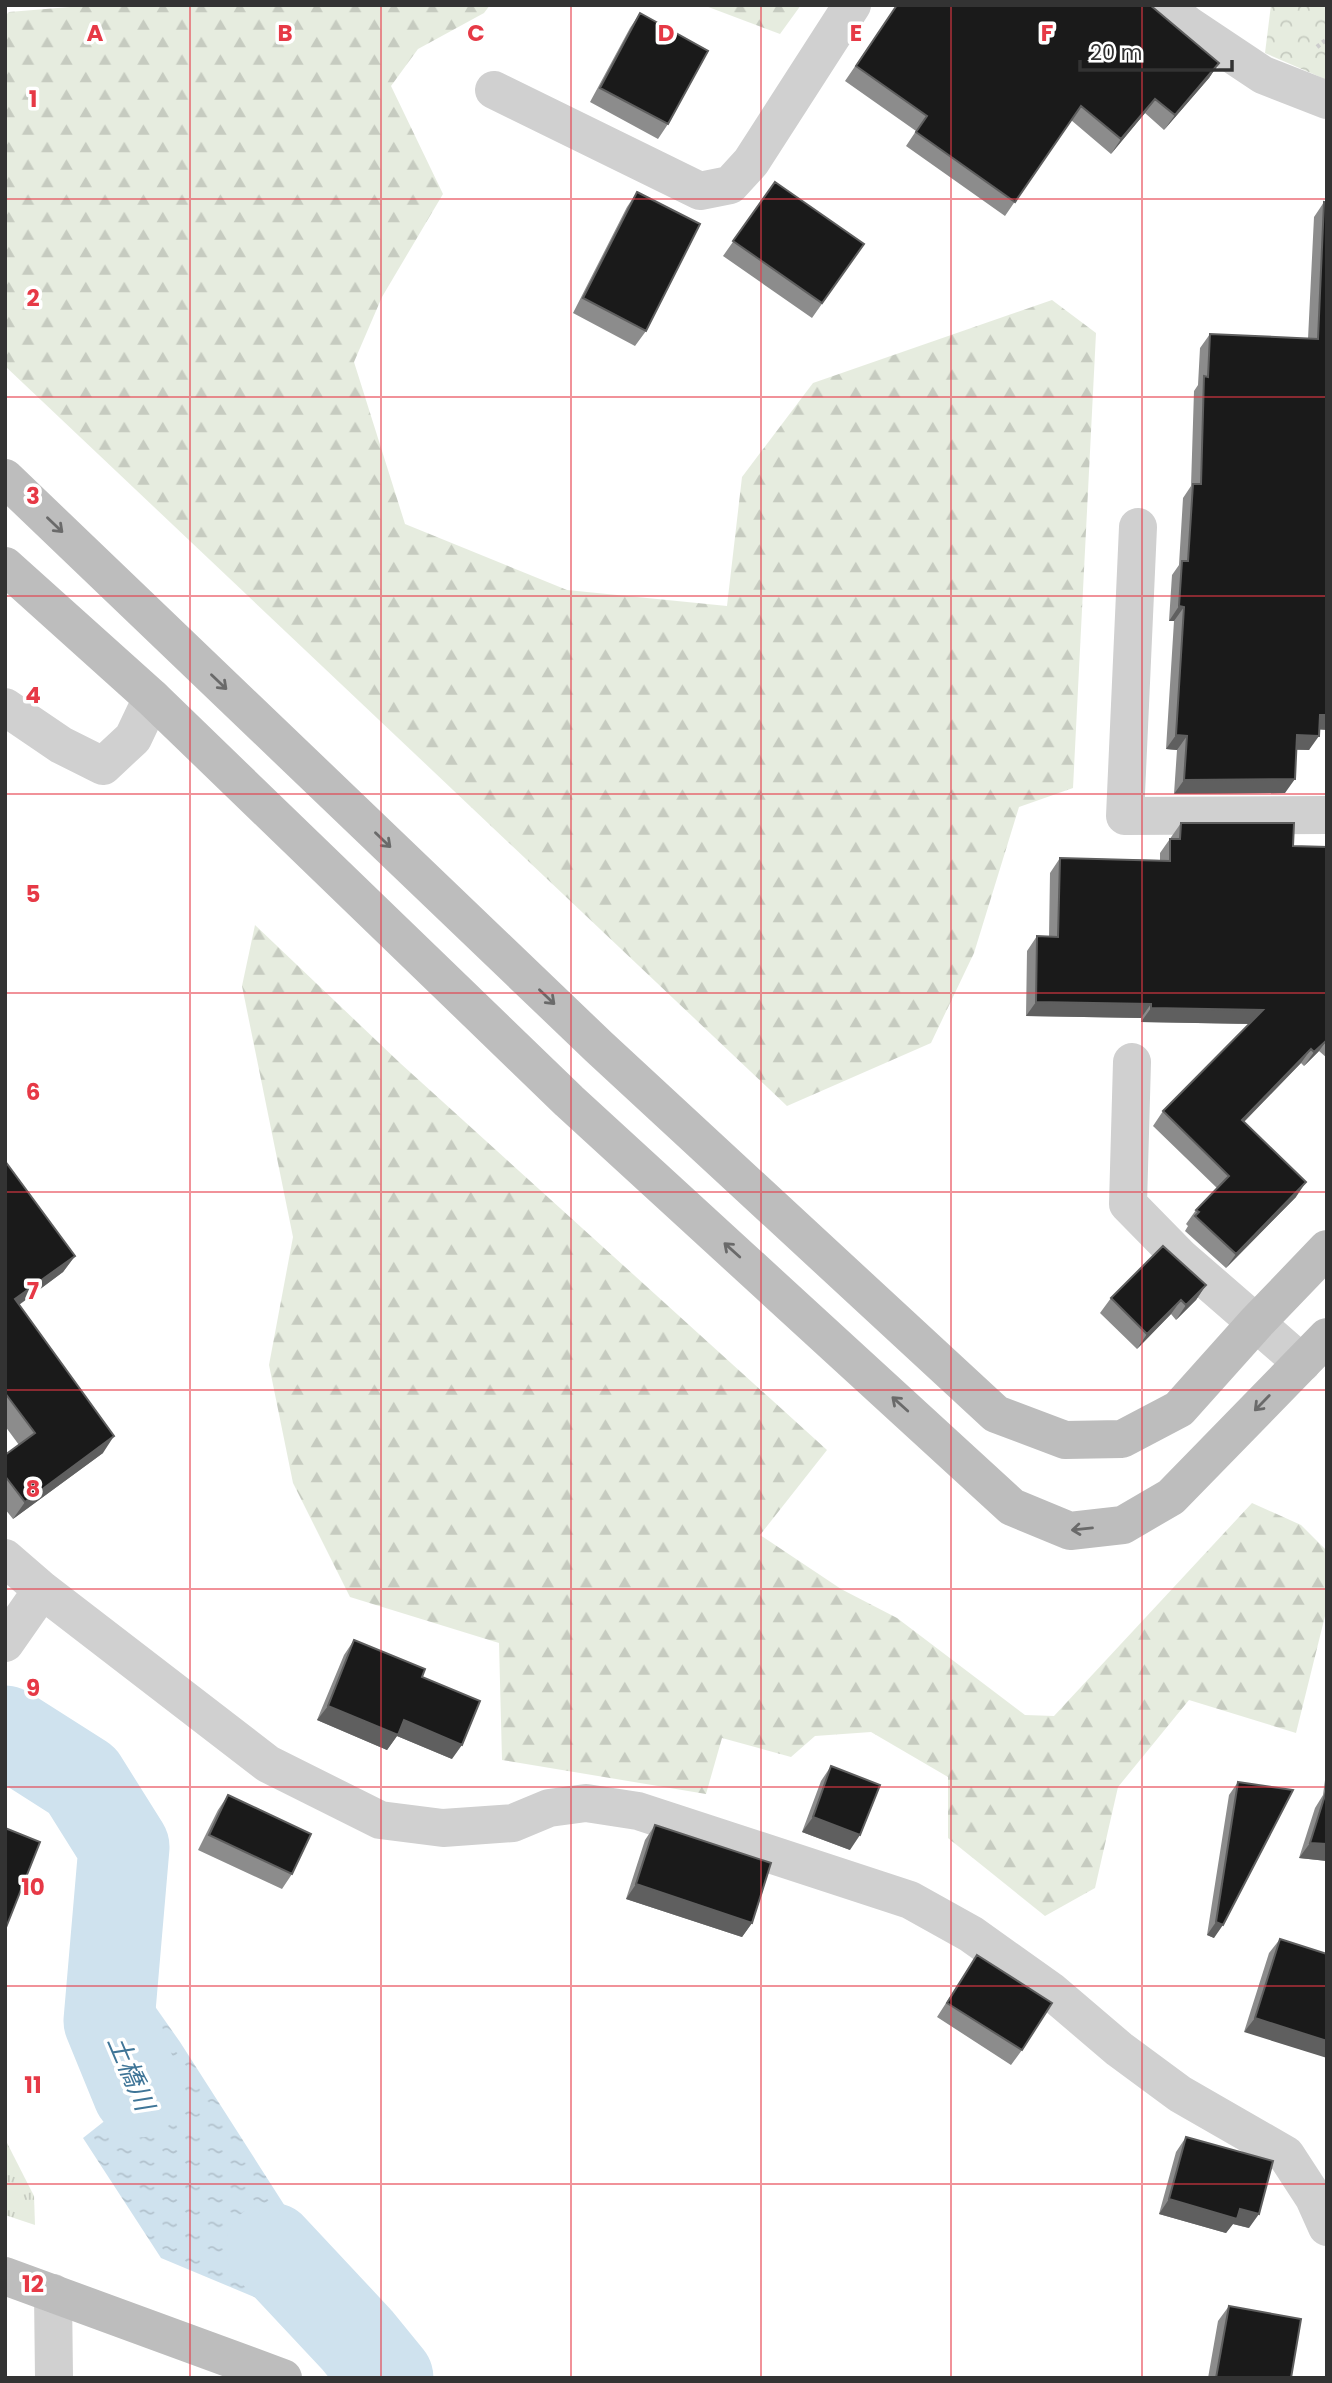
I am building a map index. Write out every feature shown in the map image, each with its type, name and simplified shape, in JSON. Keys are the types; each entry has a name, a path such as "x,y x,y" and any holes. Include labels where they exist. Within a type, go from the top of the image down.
{"street":[{"path":"494,90 700,191 730,185 751,162 852,5"},
{"path":"1163,5 1263,75 1327,100"},
{"path":"5,478 599,1047 996,1414 1065,1440 1122,1439 1179,1409 1256,1323 1327,1250"},
{"path":"1138,527 1125,816 1327,815"},
{"path":"5,566 152,698 569,1101 1012,1507 1070,1531 1123,1525 1171,1497 1314,1350 1256,1323 1180,1257 1128,1204 1132,1062"},
{"path":"5,707 61,745 103,766 133,738 152,698"},
{"path":"5,1558 268,1764 380,1820 443,1828 513,1823 549,1808 586,1802 638,1811 910,1900 971,1934 1051,1991 1119,2049 1180,2094 1286,2155 1314,2198 1327,2227"},
{"path":"5,1643 43,1590"},
{"path":"5,2276 283,2378"},
{"path":"53,2293 54,2378"}],"green space":[{"path":"94,5 490,5 484,13 418,49 391,86 443,194 382,297 354,362 405,524 567,590 727,606 742,477 813,383 1052,300 1096,333 1073,788 1019,807 974,953 931,1043 787,1106 5,366 5,16 9,12"},
{"path":"703,5 801,5 780,34"},
{"path":"1271,5 1327,5 1327,80 1265,53"},
{"path":"255,925 400,1063 827,1450 760,1535 841,1589 897,1618 1025,1715 1054,1716 1252,1503 1301,1525 1327,1551 1327,1608 1296,1733 1189,1700 1118,1787 1095,1888 1045,1916 948,1838 948,1777 871,1732 815,1736 791,1757 722,1738 706,1794 502,1760 499,1643 350,1597 293,1483 269,1365 293,1237 242,986"},
{"path":"5,2139 34,2196 35,2225 5,2215"}],"water":[{"path":"114,1974 135,1978 180,2042 363,2328 357,2340 161,2258 83,2138 126,2104 85,2022 101,1983"}],"building":[{"path":"897,5 1150,5 1219,63 1175,115 1155,99 1121,139 1081,106 1015,202 916,132 927,116 856,66"},
{"path":"640,13 708,51 668,124 600,88"},
{"path":"775,182 864,244 822,303 733,241"},
{"path":"637,192 700,224 646,331 583,298"},
{"path":"1324,202 1327,203 1327,715 1320,715 1319,736 1297,735 1295,779 1184,780 1187,736 1176,735 1184,607 1179,606 1182,561 1188,561 1193,484 1201,484 1204,376 1208,377 1210,334 1318,339"},
{"path":"1181,823 1294,823 1293,846 1327,847 1327,1040 1314,1052 1311,1049 1242,1120 1306,1182 1236,1254 1195,1216 1199,1212 1196,1210 1229,1176 1163,1111 1263,1010 1036,1002 1037,936 1058,937 1060,858 1170,861 1170,839 1180,839"},
{"path":"5,1161 75,1256 15,1299 114,1436 25,1502 5,1476 5,1455 35,1433 5,1393"},
{"path":"1163,1246 1206,1285 1186,1305 1181,1300 1147,1334 1111,1298"},
{"path":"354,1640 425,1669 422,1677 480,1701 462,1745 404,1720 398,1735 328,1706"},
{"path":"831,1766 880,1785 860,1835 813,1817"},
{"path":"1238,1782 1293,1790 1223,1925 1216,1922"},
{"path":"1326,1792 1327,1844 1310,1843"},
{"path":"228,1795 311,1834 292,1874 209,1835"},
{"path":"655,1825 771,1863 752,1923 636,1884"},
{"path":"5,1828 40,1842 5,1930"},
{"path":"1280,1939 1327,1954 1327,2041 1255,2018"},
{"path":"977,1955 1052,2003 1022,2050 947,2003"},
{"path":"1186,2137 1273,2161 1259,2214 1240,2209 1237,2219 1169,2199"},
{"path":"1229,2306 1301,2319 1291,2378 1216,2378"}],"waterway":[{"name":"土橋川","path":"5,1731 82,1780 124,1847 109,2021 138,2092"},
{"name":"土橋川","path":"271,2248 357,2340 388,2378"}]}
